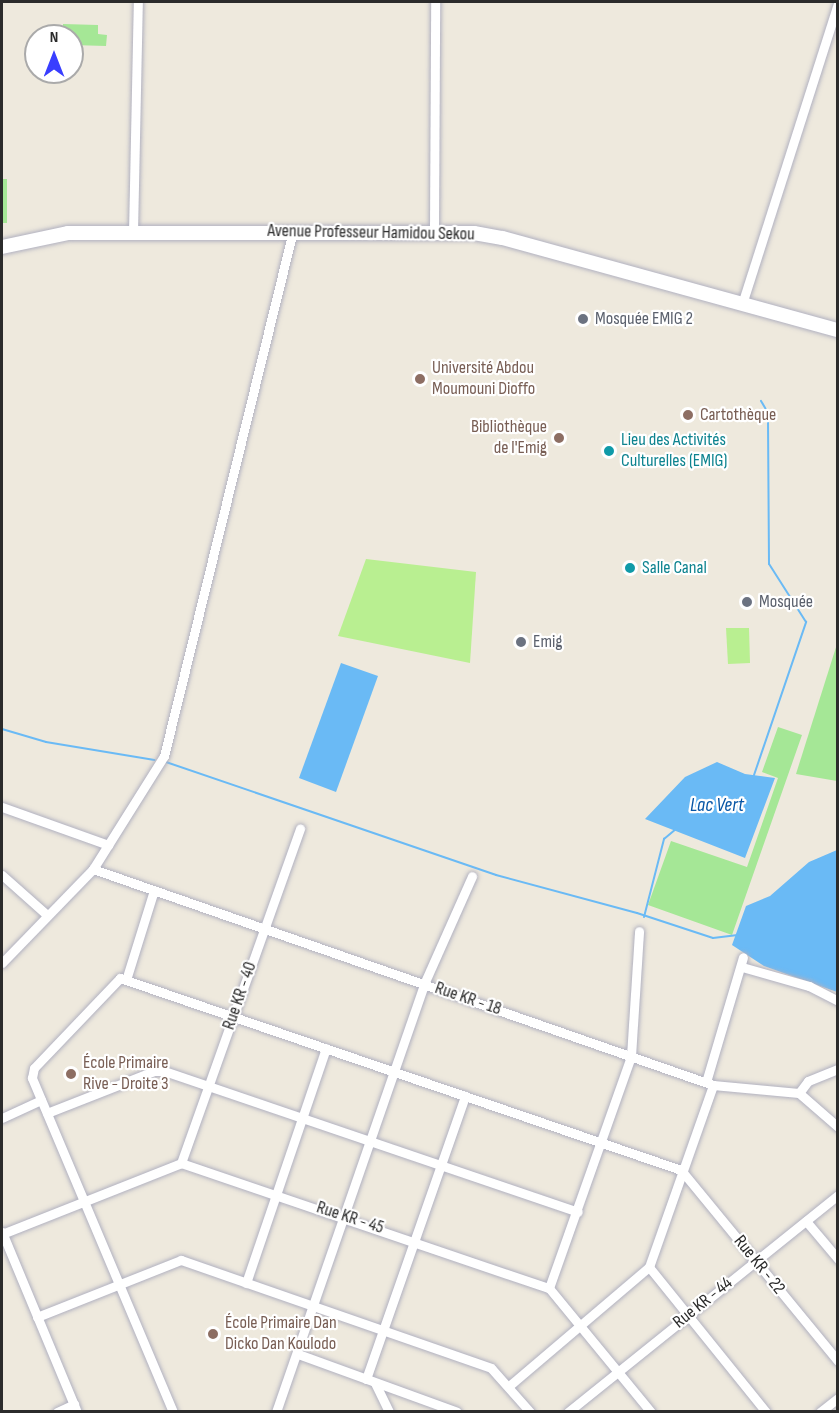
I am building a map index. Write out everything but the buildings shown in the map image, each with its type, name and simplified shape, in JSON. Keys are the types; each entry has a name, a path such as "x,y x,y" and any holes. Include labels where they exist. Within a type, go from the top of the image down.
{"street":[{"path":"133,233 138,2"},
{"path":"434,230 435,2"},
{"path":"742,304 837,4"},
{"name":"Avenue Professeur Hamidou Sekou","path":"2,247 61,234 434,230 503,238 837,330"},
{"path":"2,963 93,869 164,756 293,231"},
{"path":"2,807 108,845"},
{"name":"Rue KR - 40","path":"181,1163 300,829"},
{"name":"Rue KR - 18","path":"93,869 710,1083 799,1093"},
{"path":"2,875 47,915"},
{"path":"278,1411 424,984 472,876"},
{"path":"126,980 154,890"},
{"path":"639,931 631,1056 578,1212 549,1288 651,1412"},
{"path":"509,1386 649,1267 710,1083 742,962 809,986 837,1001"},
{"path":"173,1412 32,1078 34,1068 120,978 681,1170"},
{"path":"246,1283 326,1048"},
{"path":"837,1069 808,1082 799,1093 837,1127"},
{"path":"47,1113 154,1071 578,1212"},
{"path":"389,1412 370,1381 383,1330 465,1096"},
{"path":"2,1118 41,1100"},
{"path":"57,1412 76,1408 2,1233 181,1163"},
{"name":"Rue KR - 45","path":"181,1163 345,1216 549,1288"},
{"name":"Rue KR - 22","path":"681,1170 837,1361"},
{"name":"Rue KR - 44","path":"568,1412 837,1195"},
{"path":"806,1221 835,1252"},
{"path":"38,1317 117,1282 178,1260 491,1368 530,1412"},
{"path":"649,1267 766,1412"},
{"path":"298,1354 457,1412"},
{"path":"820,1412 837,1398"}],"green space":[{"path":"84,25 98,25 98,34 107,35 106,46 84,45"},
{"path":"2,179 7,179 7,223 2,223"},
{"path":"366,559 476,572 470,663 338,636"},
{"path":"726,628 749,628 750,663 728,664"},
{"path":"837,644 837,781 796,774"},
{"path":"778,727 802,735 732,935 648,905 671,841 747,867 778,778 762,772"}],"water":[{"path":"341,663 378,676 336,792 299,778"},
{"name":"Lac Vert","path":"717,762 745,774 775,778 745,858 645,819 685,777"},
{"path":"837,850 837,992 764,966 732,945 746,906 770,896 809,862"}],"waterway":[{"path":"753,778 806,622 769,564 768,413 761,401"},
{"path":"2,729 46,742 155,760"},
{"path":"166,762 496,875 637,913 713,938 738,935"},
{"path":"644,917 664,839 676,829"}],"place":[{"name":"Mosquée EMIG 2","path":"583,319"},
{"name":"Université Abdou Moumouni Dioffo","path":"420,379"},
{"name":"Cartothèque","path":"688,415"},
{"name":"Bibliothèque de l'Emig","path":"559,438"},
{"name":"Lieu des Activités Culturelles (EMIG)","path":"609,451"},
{"name":"Salle Canal","path":"630,568"},
{"name":"Mosquée","path":"747,602"},
{"name":"Emig","path":"521,642"},
{"name":"École Primaire Rive - Droite 3","path":"71,1074"},
{"name":"École Primaire Dan Dicko Dan Koulodo","path":"213,1334"}]}
